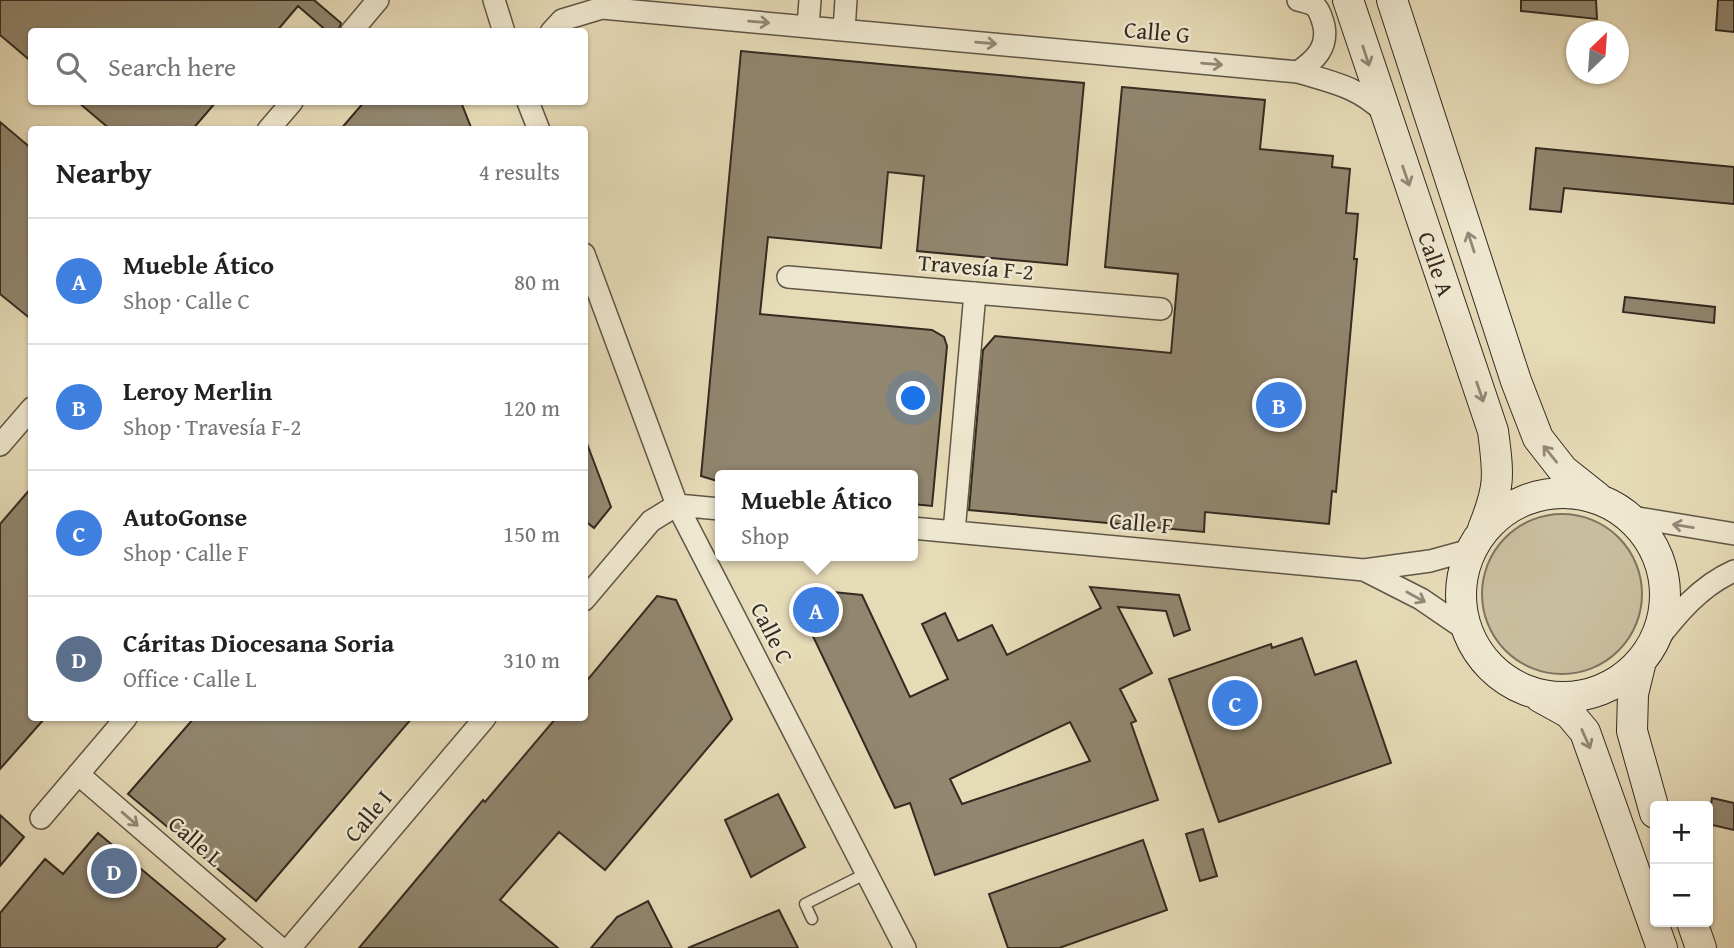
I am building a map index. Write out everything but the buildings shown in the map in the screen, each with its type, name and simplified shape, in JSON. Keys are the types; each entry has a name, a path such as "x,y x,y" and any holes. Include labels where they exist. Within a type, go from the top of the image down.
{"street":[{"path":"354,28 378,0"},
{"path":"494,0 503,28"},
{"path":"808,27 810,0"},
{"path":"844,30 846,0"},
{"path":"1298,0 1314,5 1322,17 1325,33 1324,47 1314,61 1298,72"},
{"name":"Calle A","path":"1348,0 1493,431 1499,472 1496,499 1477,540"},
{"name":"Calle A","path":"1392,0 1516,381 1538,438 1563,470 1600,499"},
{"name":"Calle G","path":"555,28 562,20 602,8 1298,72 1355,90 1368,97 1384,112"},
{"path":"271,126 289,105"},
{"path":"529,105 537,126"},
{"name":"Calle C","path":"588,265 677,505 905,948"},
{"name":"Travesía F-2","path":"788,277 1161,309"},
{"path":"954,532 975,293"},
{"path":"0,445 28,413"},
{"path":"1662,948 1585,732 1569,713 1506,681 1481,659 1465,629 1459,596 1462,572 1477,540 1507,508 1537,496 1569,492 1600,499 1632,517 1734,534"},
{"path":"588,595 650,521 677,505 715,509"},
{"path":"1632,517 1653,544 1664,576 1665,611 1633,694 1632,731 1652,801"},
{"name":"Calle F","path":"918,529 1364,570 1430,561 1477,540"},
{"name":"Calle F","path":"1364,570 1421,600 1465,629"},
{"path":"1537,695 1571,698 1604,690 1633,671 1683,607 1723,576 1734,571"},
{"path":"41,818 123,721"},
{"name":"Calle I","path":"290,948 482,721"},
{"name":"Calle L","path":"78,774 279,948"},
{"path":"1694,927 1701,948"}],"lane":[{"path":"812,919 805,904 867,873"}],"shaded area":[{"path":"1562,514 1592,520 1618,538 1636,564 1642,594 1636,624 1618,650 1592,668 1562,674 1532,668 1506,650 1488,624 1482,594 1488,564 1506,538 1532,520"}],"place":[{"name":"Leroy Merlin","path":"1279,405"},
{"name":"Mueble Ático","path":"816,610"},
{"name":"AutoGonse","path":"1235,703"},
{"name":"Cáritas Diocesana Soria","path":"114,871"}]}
